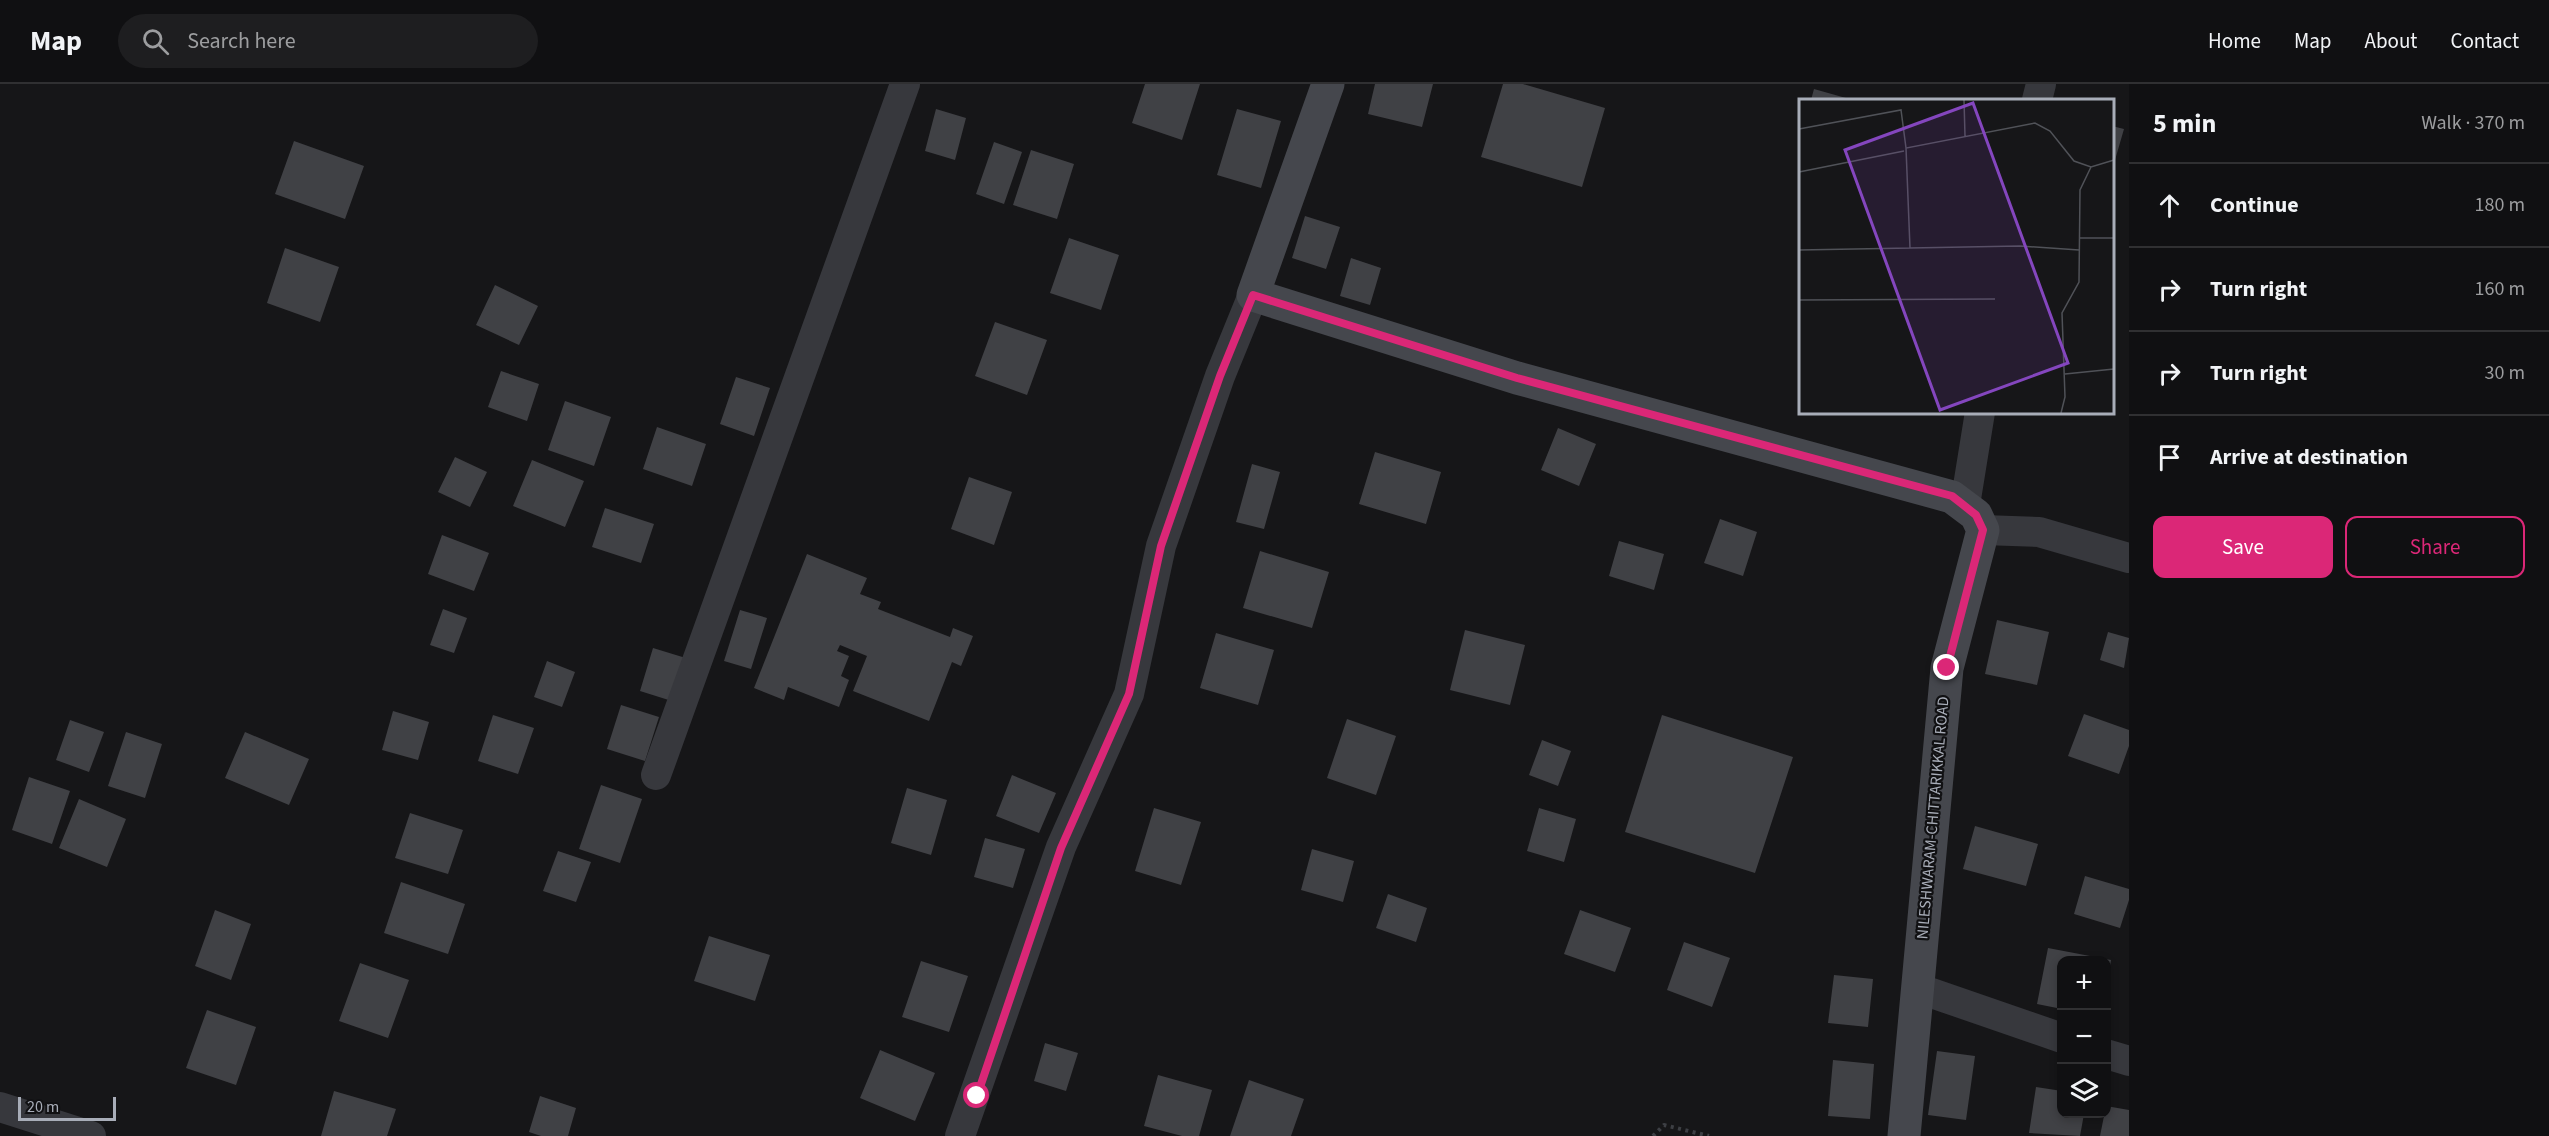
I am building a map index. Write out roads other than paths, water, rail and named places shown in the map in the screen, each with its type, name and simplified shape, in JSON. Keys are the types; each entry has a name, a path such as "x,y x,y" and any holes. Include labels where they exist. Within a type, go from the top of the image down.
{"main road":[{"path":"1328,84 1253,295 1517,378 1952,496 1974,517"},
{"name":"NILESHWARAM-CHITTARIKKAL ROAD","path":"1904,1136 1947,668 1974,517"}],"street":[{"path":"656,775 904,84"},
{"path":"2037,99 2041,84"},
{"path":"960,1136 1061,848 1129,694 1161,546 1220,376 1253,295"},
{"path":"1980,414 1974,517 2039,532 2129,558"},
{"path":"1917,988 2057,1037"},
{"path":"2111,1056 2129,1061"},
{"path":"0,1107 91,1136"}]}
